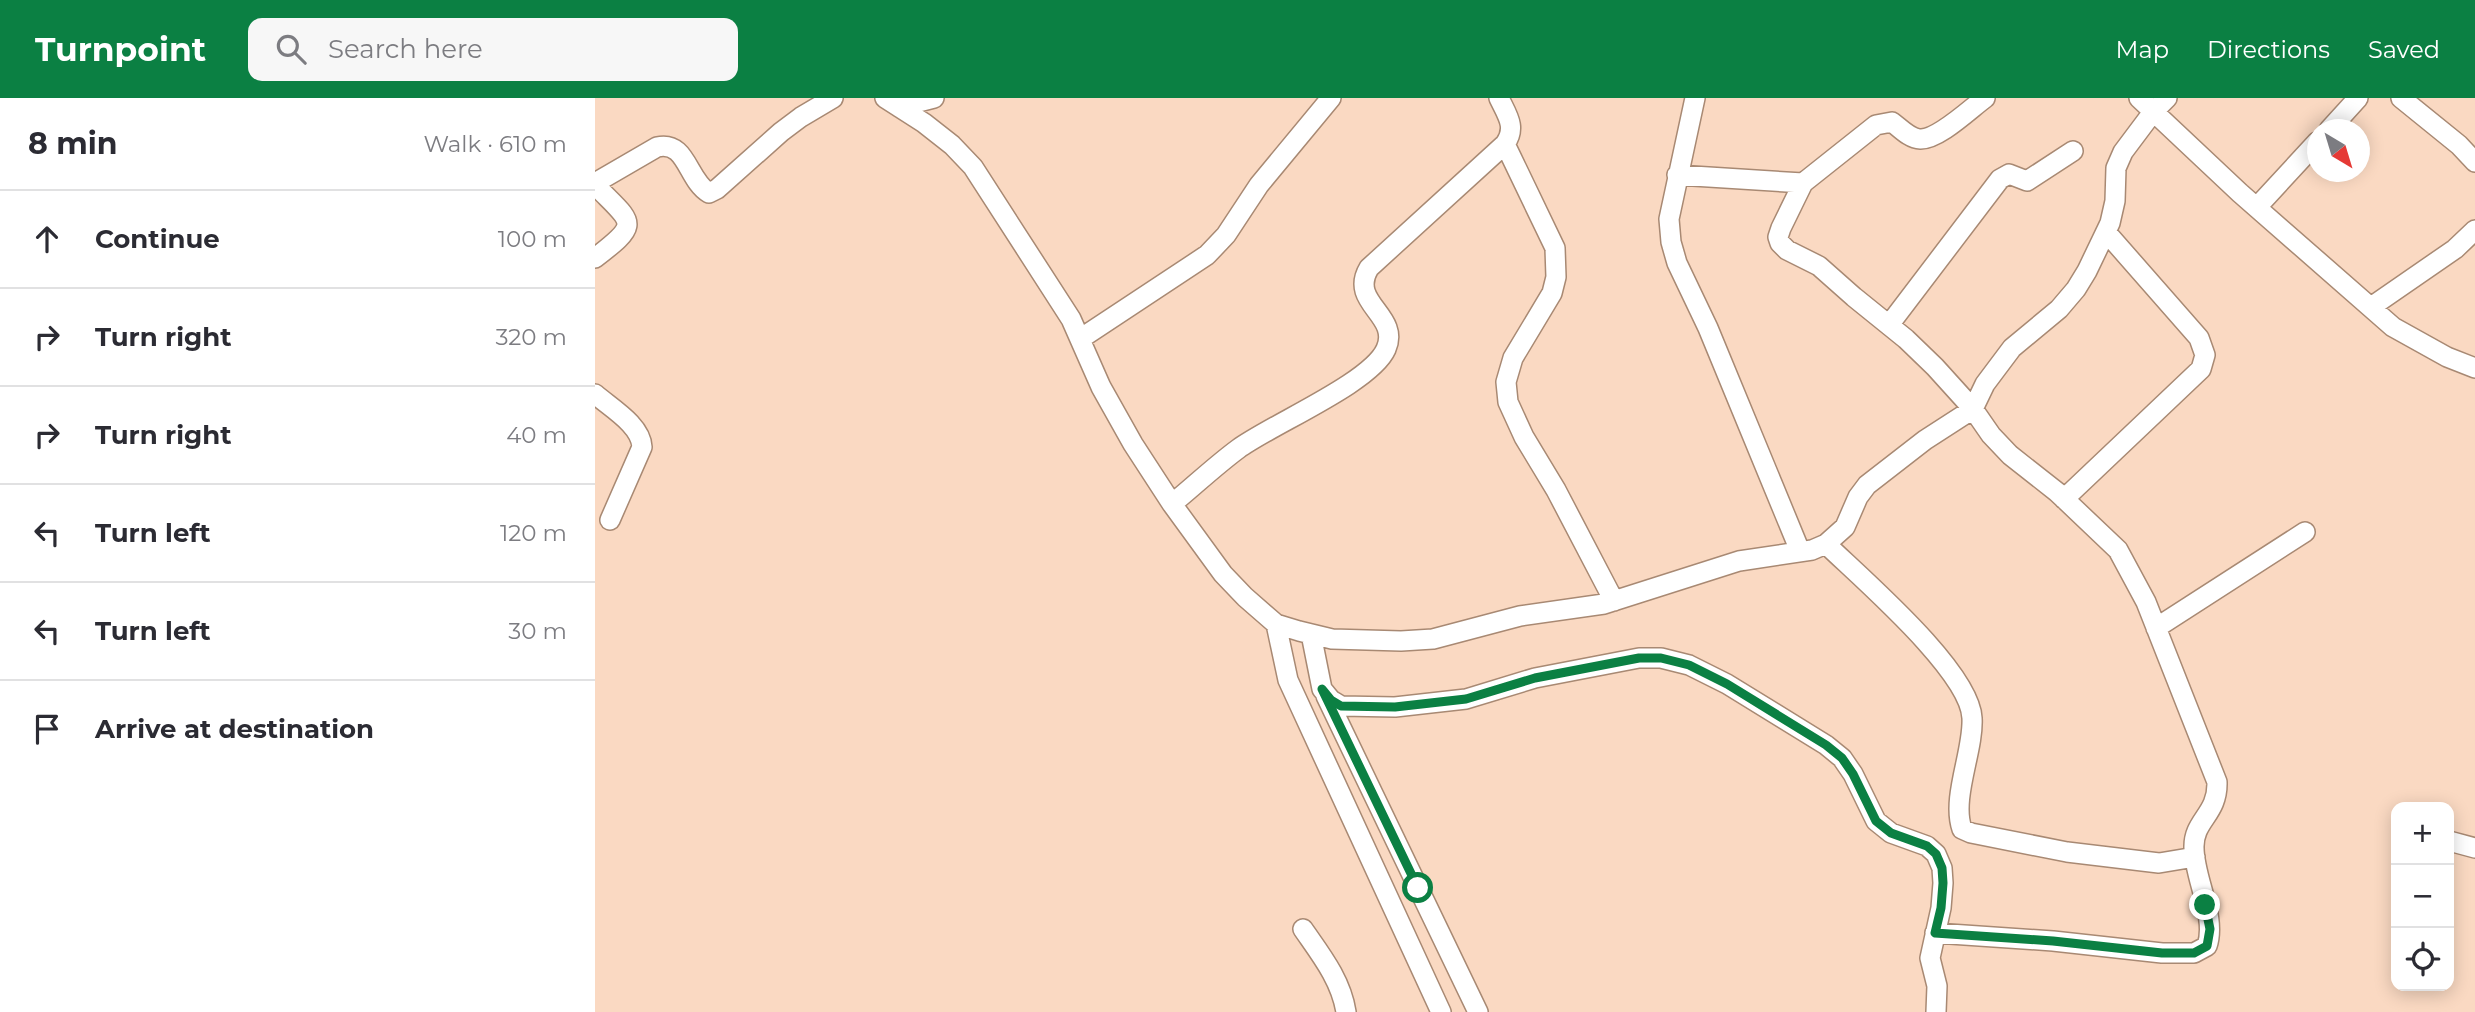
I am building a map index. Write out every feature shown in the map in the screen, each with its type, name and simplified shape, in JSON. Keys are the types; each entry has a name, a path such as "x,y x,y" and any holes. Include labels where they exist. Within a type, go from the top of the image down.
{"street":[{"path":"595,258 628,229 623,214 595,184 657,147 667,145 675,148 699,185 709,193 717,190 801,117 833,98"},
{"path":"892,102 934,98"},
{"path":"1080,339 1207,255 1226,235 1259,185 1331,98"},
{"path":"1173,504 1238,449 1360,378 1381,358 1388,346 1389,332 1363,289 1362,279 1369,268 1505,144 1512,130 1511,122 1499,98"},
{"path":"1695,98 1677,175 1669,231 1677,263 1708,328 1800,551"},
{"path":"1935,933 2053,941 2162,953 2194,953 2207,946 2210,929 2195,857 2194,839 2197,829 2214,806 2217,782 2156,628 2118,550 2064,499 2010,455 1935,367 1819,266 1787,250 1778,237 1803,183 1876,125 1892,122 1912,137 1921,139 1935,135 1985,98"},
{"path":"892,102 952,145 973,167 1071,319 1101,387 1133,444 1223,574 1245,597 1276,624 1332,639 1433,639 1511,618 1614,601 1739,561 1812,550 1826,544 1845,527 1858,497 1867,485 1925,440 1973,409 1985,384 2012,348 2059,309 2076,289 2106,232 2115,201 2116,168 2123,152 2146,105 2167,98"},
{"path":"2339,119 2358,98"},
{"path":"2401,98 2459,145 2475,162"},
{"path":"2146,105 2393,327 2447,357 2475,368"},
{"path":"1505,144 1555,248 1556,277 1552,293 1513,358 1506,382 1508,402 1524,437 1556,490 1614,601"},
{"path":"1889,325 1951,245 1991,187 2009,174 2027,181 2073,150"},
{"path":"2257,207 2307,154"},
{"path":"1677,175 1803,183"},
{"path":"2371,307 2455,249 2475,230"},
{"path":"2064,499 2201,369 2205,355 2199,338 2106,232"},
{"path":"595,394 628,422 642,438 642,447 610,520"},
{"path":"2156,628 2305,533"},
{"path":"1826,544 1905,617 1968,698 1972,716 1959,821 1962,829 1971,833 2106,857 2159,863 2195,857"},
{"path":"1276,624 1288,680 1441,1012"},
{"path":"1311,634 1322,689 1478,1012"},
{"path":"1322,689 1331,700 1341,706 1395,707 1466,699 1535,678 1639,658 1661,658 1689,665 1727,684 1826,745 1842,758 1876,821 1891,833 1927,846 1936,854 1942,868 1943,883 1941,908 1930,958 1937,986 1937,1012"},
{"path":"2454,842 2475,848"},
{"path":"1303,929 1336,979 1346,1012"}],"route":[{"path":"1418,888 1322,689 1331,700 1341,706 1395,707 1466,699 1535,678 1639,658 1661,658 1689,665 1727,684 1826,745 1842,758 1876,821 1891,833 1927,846 1936,854 1942,868 1943,883 1935,933 2053,941 2162,953 2194,953 2207,946 2210,937 2205,905"}]}
